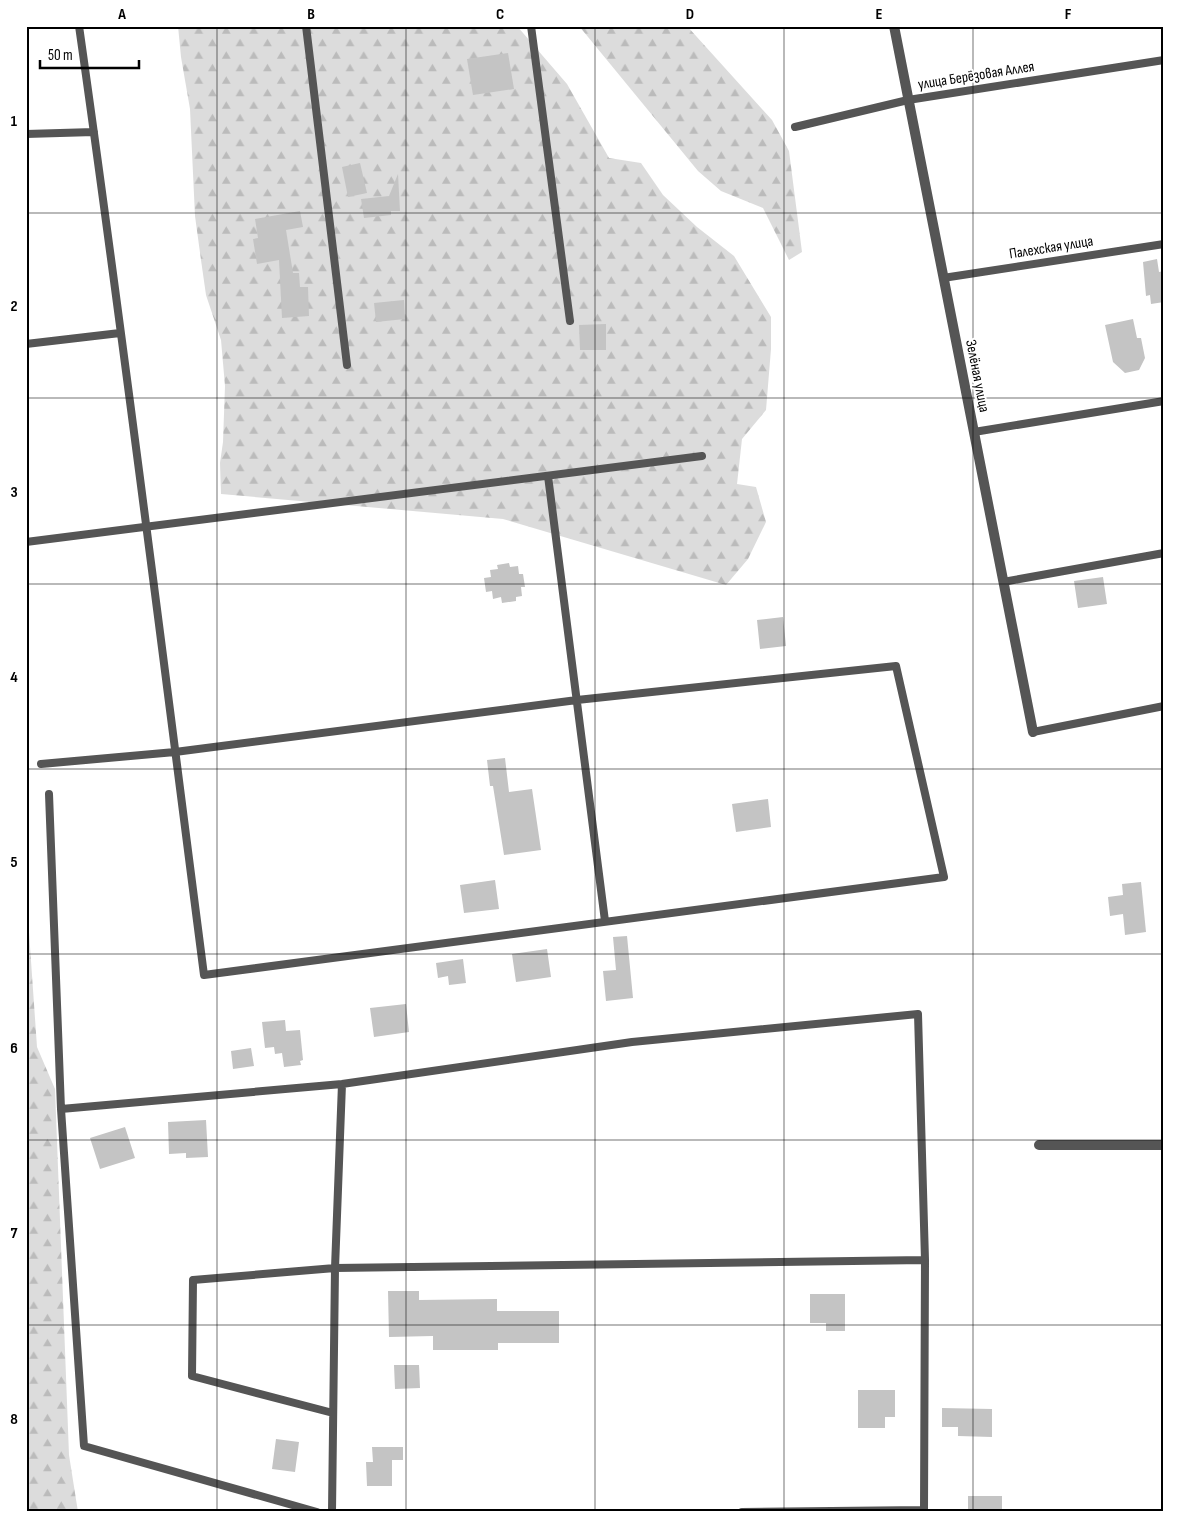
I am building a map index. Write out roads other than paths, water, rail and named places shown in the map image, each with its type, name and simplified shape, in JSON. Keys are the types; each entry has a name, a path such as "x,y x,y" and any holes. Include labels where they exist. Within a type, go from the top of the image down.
{"street":[{"name":"Зелёная улица","path":"894,26 1033,732"},
{"path":"1038,1145 1164,1144"}],"lane":[{"path":"41,764 175,752 577,700 896,666 944,877 204,975 175,752 145,527 94,132 79,26"},
{"path":"306,26 347,365"},
{"path":"531,26 570,321"},
{"name":"улица Берёзовая Аллея","path":"795,127 908,100 1164,60"},
{"path":"26,134 94,132"},
{"name":"Палехская улица","path":"943,278 1164,244"},
{"path":"26,344 120,333"},
{"path":"974,432 1164,401"},
{"path":"26,542 702,456"},
{"path":"548,476 605,921"},
{"path":"1003,582 1164,553"},
{"path":"1033,732 1164,706"},
{"path":"49,794 61,1109 84,1446 317,1512"},
{"path":"61,1109 342,1084 632,1042 918,1014 925,1260 924,1511 742,1512"},
{"path":"332,1512 335,1268 342,1084"},
{"path":"333,1413 192,1376 193,1280 335,1268 925,1260"}]}
